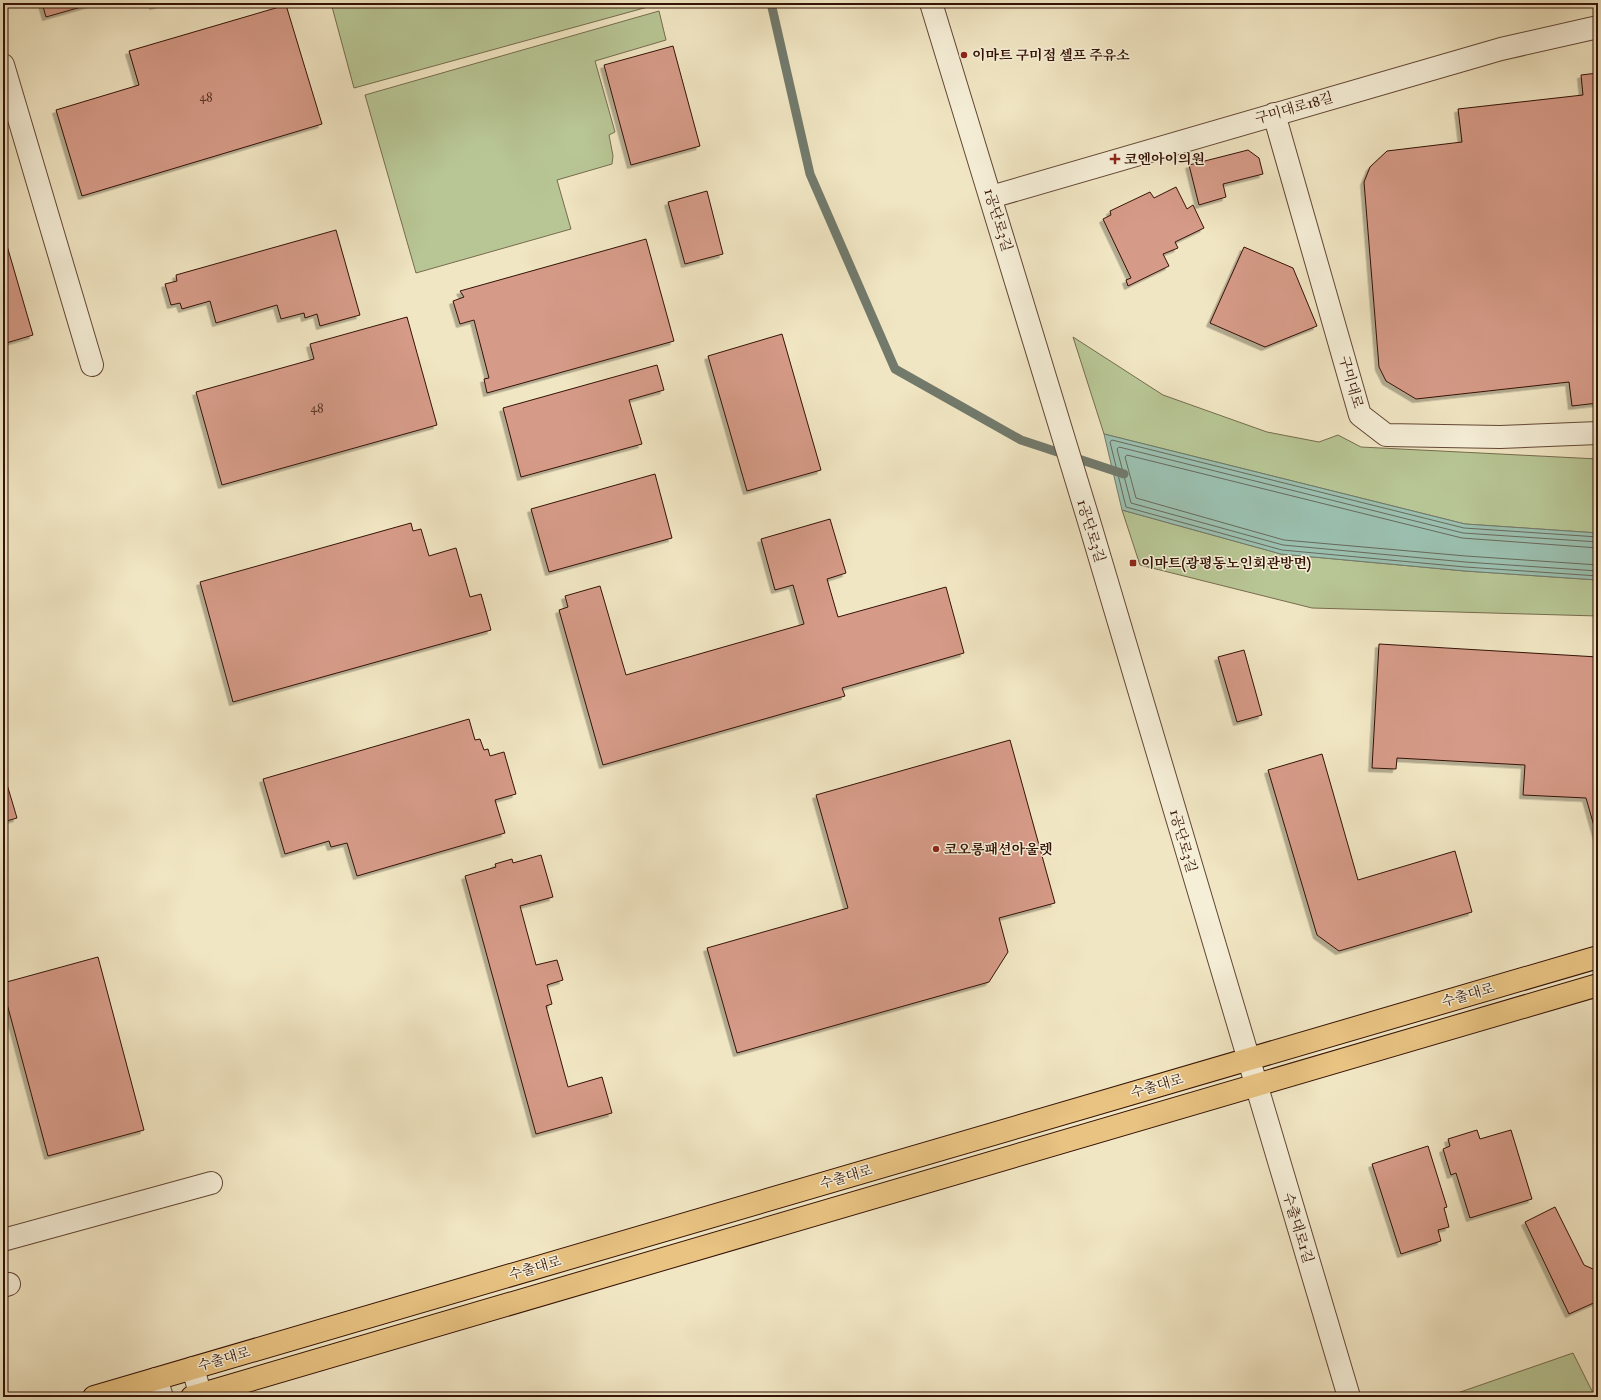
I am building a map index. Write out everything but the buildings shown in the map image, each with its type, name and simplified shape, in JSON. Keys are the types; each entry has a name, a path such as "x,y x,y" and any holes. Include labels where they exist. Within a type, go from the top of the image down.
{"main road":[{"name":"수출대로","path":"94,1397 159,1388 193,1368 1598,957"},
{"name":"수출대로","path":"198,1396 1598,985"},
{"path":"1546,1000 1598,994"}],"street":[{"name":"1공단로3길","path":"931,3 1088,518 1247,1059"},
{"name":"구미대로18길","path":"991,197 1501,49 1598,27"},
{"path":"3,66 92,365"},
{"name":"구미대로","path":"1274,114 1360,415 1386,435 1500,437 1598,433"},
{"name":"수출대로1길","path":"1247,1059 1349,1397"},
{"path":"3,1240 211,1183"},
{"path":"193,1368 198,1396"}],"shaded area":[{"path":"331,3 655,3 655,5 354,88"},
{"path":"659,11 666,40 595,61 615,132 609,135 613,156 612,164 557,180 571,229 416,273 365,95"},
{"path":"1073,337 1163,395 1267,432 1319,442 1338,435 1361,447 1598,459 1598,533 1465,524 1104,434"},
{"path":"1122,510 1281,554 1465,571 1598,580 1598,616 1312,608 1140,565"},
{"path":"1573,1353 1595,1397 1446,1397"}],"water":[{"path":"1104,434 1465,524 1598,533 1598,580 1465,571 1281,554 1122,510"}],"waterway":[{"path":"771,3 810,174 895,369 1021,440 1124,474"}],"place":[{"name":"이마트 구미점 셀프 주유소","path":"964,55"},
{"name":"코엔아이의원","path":"1115,159"},
{"name":"이마트(광평동노인회관방면)","path":"1133,563"},
{"name":"코오롱패션아울렛","path":"936,849"}]}
